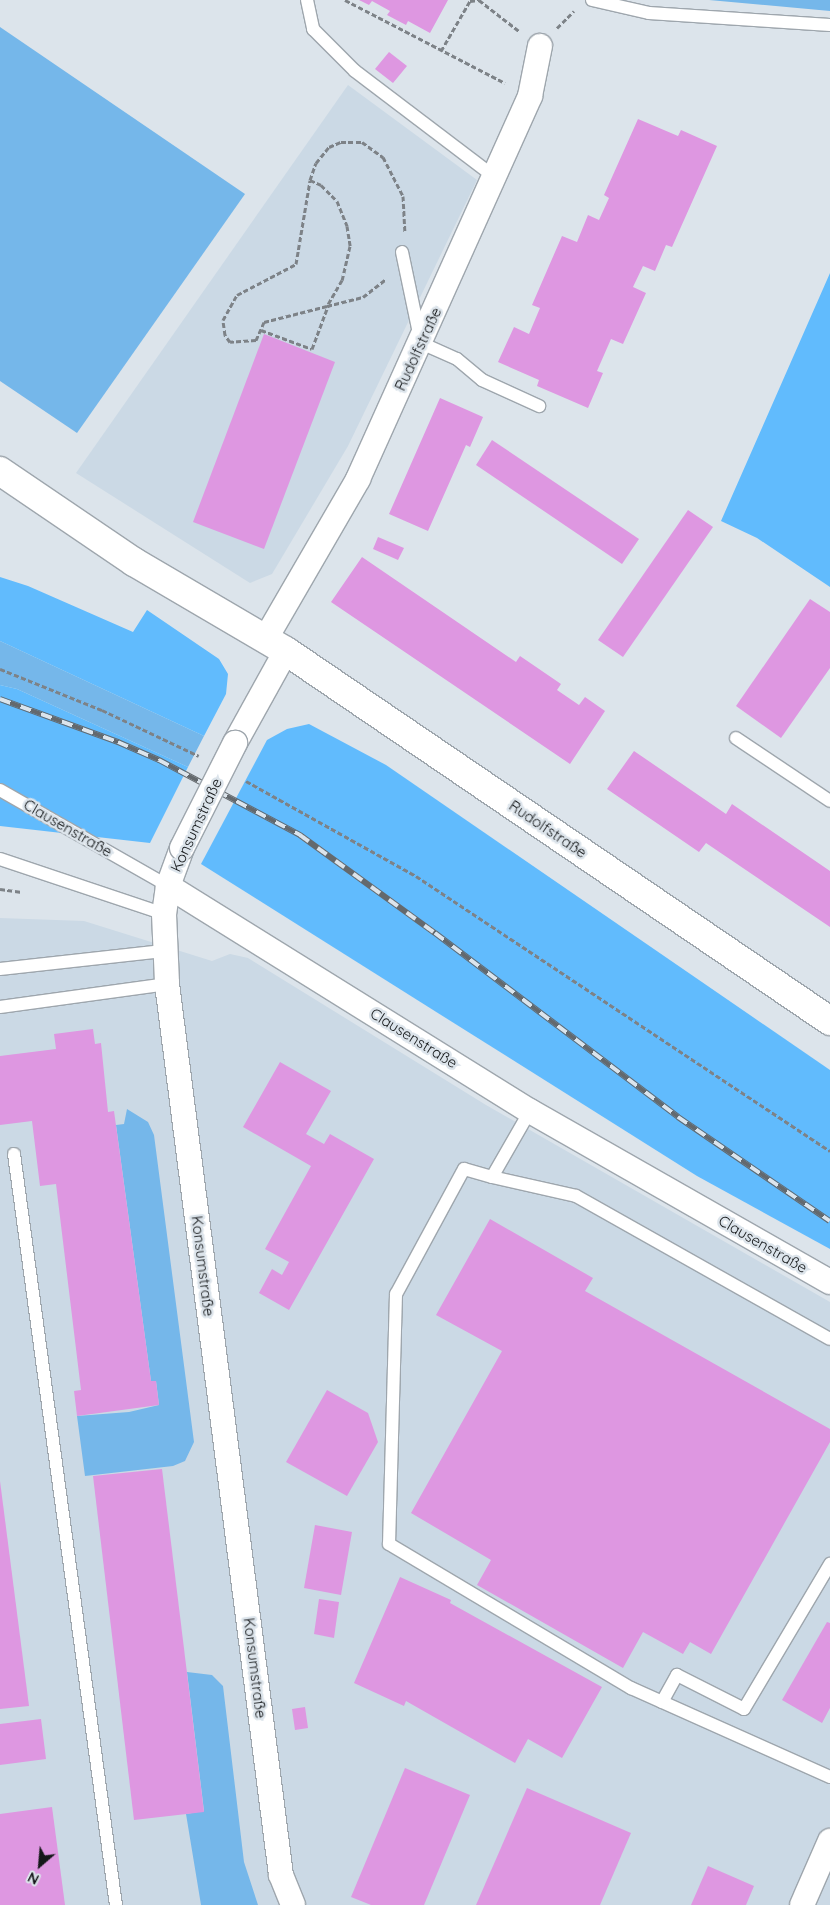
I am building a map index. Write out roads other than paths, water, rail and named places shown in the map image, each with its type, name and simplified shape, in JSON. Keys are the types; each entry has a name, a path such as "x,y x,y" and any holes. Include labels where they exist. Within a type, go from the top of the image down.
{"street":[{"name":"Rudolfstraße","path":"276,644 358,479 496,178 530,96 540,46"},
{"name":"Rudolfstraße","path":"0,471 134,562 276,644 830,1021"},
{"name":"Konsumstraße","path":"276,644 235,743 182,848 168,886 164,914 164,951 281,1875 293,1905"},
{"name":"Clausenstraße","path":"168,886 530,1111 830,1282"},
{"path":"802,1905 830,1841"}],"lane":[{"path":"307,0 313,29 355,70 496,178"},
{"path":"592,0 648,13 830,26"},
{"path":"402,252 421,343 457,359 482,380 539,406"},
{"path":"736,738 830,801"},
{"name":"Clausenstraße","path":"0,790 168,886"},
{"path":"0,859 164,914"},
{"path":"0,969 164,951"},
{"path":"0,1006 167,984"},
{"path":"492,1177 530,1111"},
{"path":"14,1154 116,1905"},
{"path":"830,1339 576,1196 464,1169 396,1294 389,1544 631,1688 830,1777"},
{"path":"662,1702 677,1675 744,1709 830,1564"}],"railway":[{"path":"0,699 118,742 159,760 300,835 435,933 678,1117 830,1221"}]}
